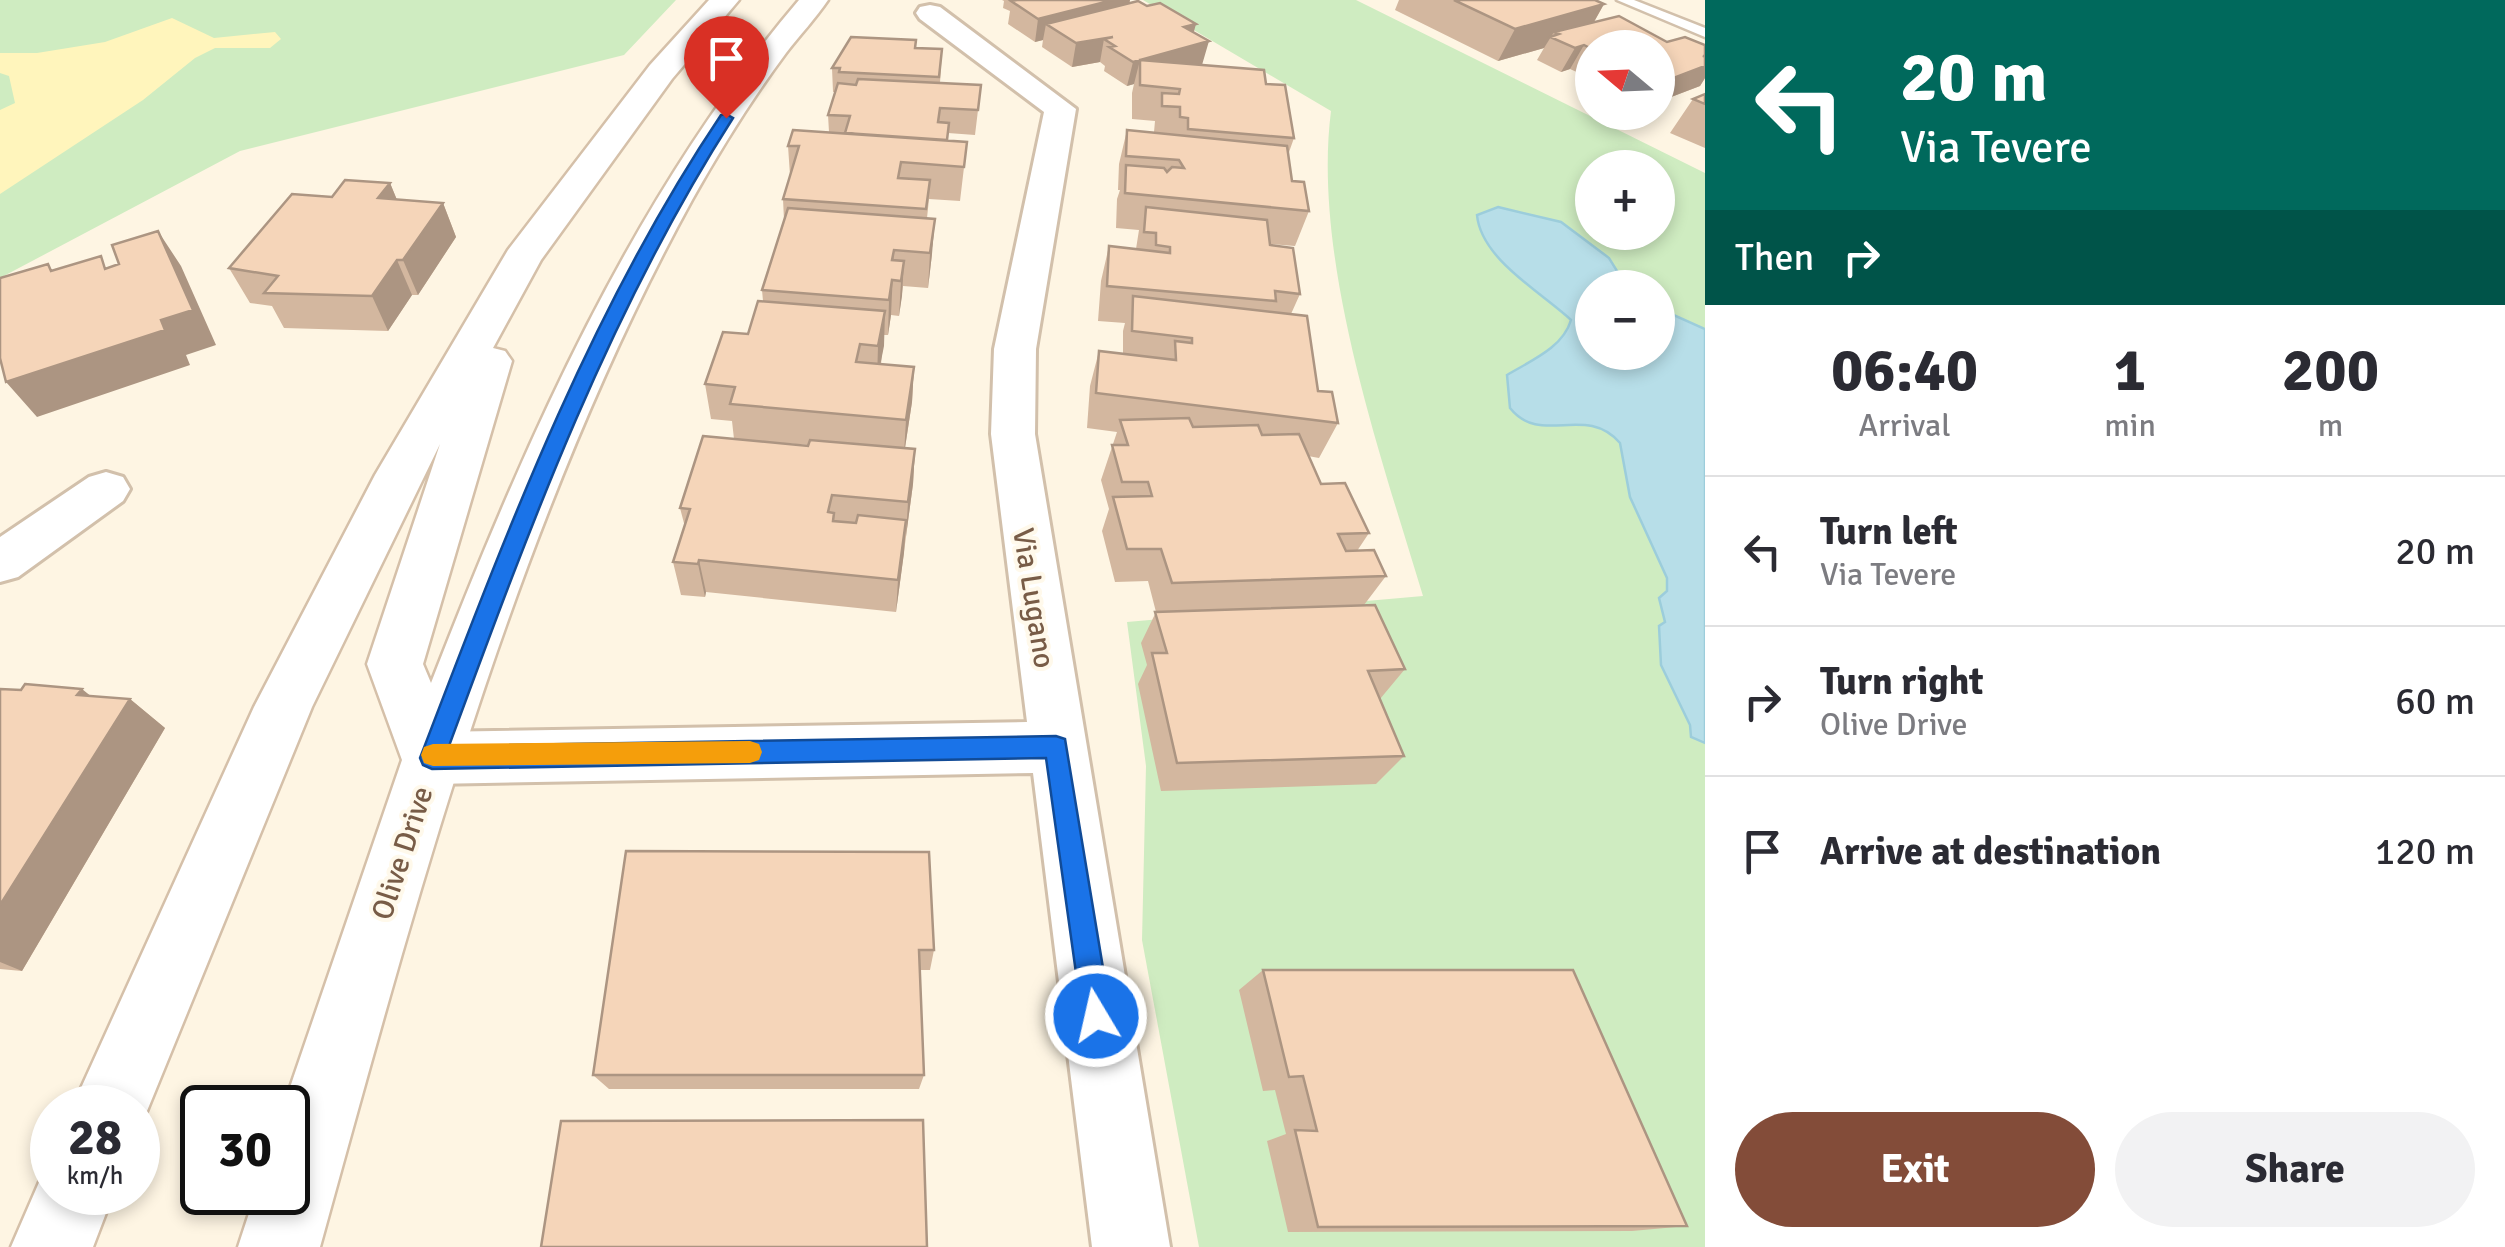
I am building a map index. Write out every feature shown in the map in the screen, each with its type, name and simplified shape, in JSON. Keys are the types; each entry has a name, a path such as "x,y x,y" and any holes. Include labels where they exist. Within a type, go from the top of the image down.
{"main road":[{"path":"120,1085 284,707 400,474 522,258 660,72 725,0"},
{"name":"Olive Drive","path":"279,1247 432,758 526,509 605,330 684,182 746,86 814,0"},
{"path":"432,758 395,664 522,258"},
{"path":"52,1247 65,1215"}],"street":[{"name":"Via Lugano","path":"930,14 1060,110 1015,349 1012,434 1130,1247"},
{"path":"0,563 106,489"},
{"path":"432,758 1056,747"}],"lane":[{"path":"1624,0 1705,33"}],"green space":[{"path":"0,0 676,0 624,55 240,151 0,278"},
{"path":"1143,0 1356,0 1575,109 1575,130 1618,130 1659,150 1575,150 1575,250 1675,250 1675,158 1705,173 1705,1247 1199,1247 1142,940 1146,766 1127,622 1423,596 1354,356 1331,230 1331,111"}],"sand":[{"path":"172,18 214,38 275,32 281,39 270,48 215,48 195,58 143,100 0,194 0,110 15,103 9,76 0,73 0,53 37,53 105,42"}],"water":[{"path":"1498,207 1561,222 1575,232 1575,250 1598,250 1609,258 1616,270 1575,270 1575,370 1675,370 1675,316 1705,329 1705,743 1691,737 1690,725 1661,665 1659,626 1665,622 1659,598 1667,591 1667,578 1630,497 1620,443 1592,426 1535,424 1510,408 1507,375 1553,346 1571,320 1501,260 1481,231 1477,215"}],"building":[{"path":"1113,0 1038,19 1011,1"},
{"path":"1454,0 1595,0 1604,4 1515,29"},
{"path":"1138,1 1147,6 1160,3 1196,24 1184,27 1209,41 1133,62 1109,47 1115,46 1104,39 1113,37 1076,43 1046,24"},
{"path":"1619,16 1645,30 1575,30 1575,48 1550,37 1559,34 1554,32"},
{"path":"851,37 916,40 915,48 942,49 939,77 839,72 840,68 832,68"},
{"path":"1685,37 1705,45 1705,66 1675,77 1675,40"},
{"path":"1140,60 1264,70 1266,84 1285,85 1294,138 1188,129 1188,118 1180,117 1180,107 1162,106 1162,93 1179,94 1180,89 1140,85"},
{"path":"858,79 981,85 978,110 940,108 938,122 949,123 947,140 845,133 850,116 828,115 838,83 856,85"},
{"path":"793,130 967,142 964,167 901,162 898,178 930,180 926,209 783,199 799,146 788,146"},
{"path":"1127,130 1287,146 1292,181 1304,182 1309,211 1125,193 1126,165 1164,168 1167,172 1172,167 1184,168 1179,160 1126,156"},
{"path":"345,180 390,183 378,198 443,203 372,296 264,293 278,276 229,268 292,194 332,197"},
{"path":"1146,207 1267,220 1270,245 1293,248 1300,294 1275,291 1276,301 1107,286 1109,246 1170,253 1170,247 1156,245 1156,233 1144,232"},
{"path":"788,208 935,219 930,253 894,250 892,260 904,261 901,281 892,280 889,300 762,290"},
{"path":"158,231 193,310 161,320 165,330 6,382 0,358 0,278 48,264 51,271 101,256 105,269 119,264 112,245"},
{"path":"1133,296 1307,316 1318,391 1332,392 1338,423 1096,393 1099,351 1176,360 1175,341 1192,343 1192,338 1132,331"},
{"path":"758,301 885,311 878,346 860,344 856,362 914,367 906,420 730,404 735,387 705,384 723,332 748,334"},
{"path":"1189,418 1193,427 1258,425 1262,435 1299,434 1321,484 1345,483 1369,533 1338,534 1346,551 1374,550 1386,576 1172,583 1161,549 1127,549 1113,497 1152,496 1148,482 1122,482 1112,445 1128,445 1120,420"},
{"path":"703,436 808,446 810,440 915,449 908,502 832,495 828,512 834,513 833,521 856,523 858,515 906,520 898,580 699,560 698,564 673,562 690,509 680,508"},
{"path":"1375,605 1405,669 1368,671 1404,756 1177,763 1152,653 1167,653 1155,612"},
{"path":"25,684 82,689 77,695 130,699 0,905 0,689 21,690"},
{"path":"626,851 929,852 934,950 919,950 924,1075 593,1075"},
{"path":"1263,970 1573,970 1687,1226 1318,1227 1295,1130 1317,1131 1303,1076 1289,1077"},
{"path":"923,1120 927,1247 541,1247 561,1121"}],"slow traffic":[{"path":"433,755 432,758 750,752"}],"route":[{"path":"726,118 684,182 605,330 526,509 432,758 1056,747 1096,1016"}]}
